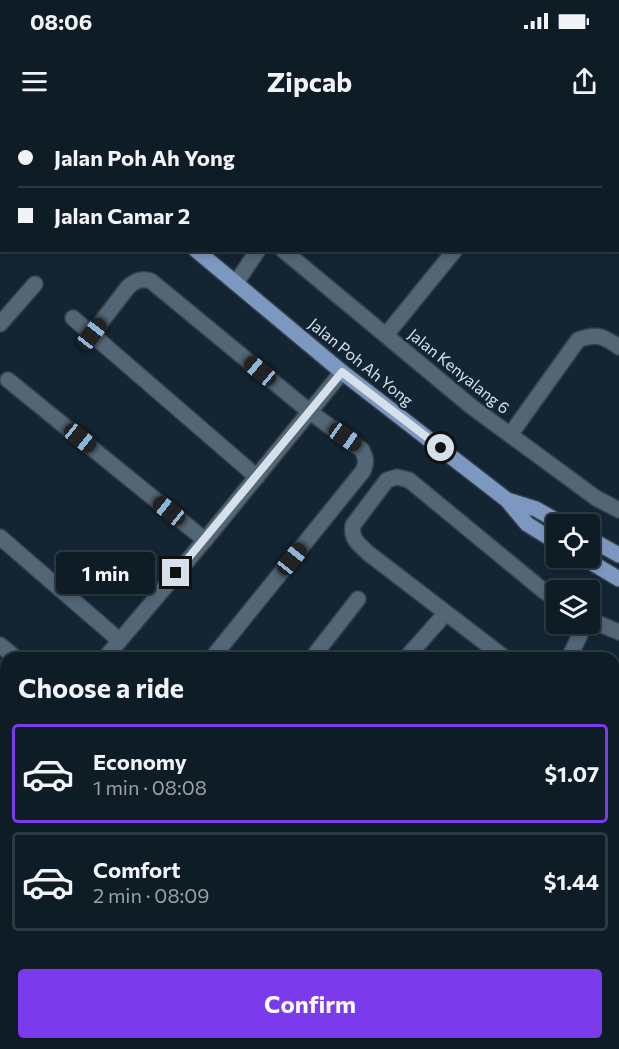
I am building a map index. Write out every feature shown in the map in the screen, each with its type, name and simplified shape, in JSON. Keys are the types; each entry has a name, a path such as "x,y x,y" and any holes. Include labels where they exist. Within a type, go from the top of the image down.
{"main road":[{"name":"Jalan Poh Ah Yong","path":"198,252 342,372 507,500 527,524 546,536"},
{"name":"Jalan Poh Ah Yong","path":"507,500 536,509 546,515"},
{"path":"600,545 619,555"},
{"path":"600,568 619,579"}],"street":[{"path":"236,283 257,252"},
{"name":"Jalan Kenyalang 6","path":"286,252 472,407 596,498 619,510"},
{"path":"386,335 453,252"},
{"path":"92,334 128,287 139,279 151,281 310,412 362,450 366,457 367,464 363,471 217,652"},
{"path":"0,324 36,284"},
{"path":"73,318 257,477"},
{"path":"510,435 578,340 591,335 605,337 619,347"},
{"path":"110,652 205,540 342,372"},
{"path":"8,380 205,540"},
{"path":"497,652 445,614 368,553 354,539 353,525 387,480 397,477 409,480 546,593"},
{"path":"0,537 119,640"},
{"path":"317,652 358,599"},
{"path":"411,652 445,614"},
{"path":"600,624 619,632"},
{"path":"572,652 580,634"}],"route":[{"path":"176,573 342,372 441,448"}]}
